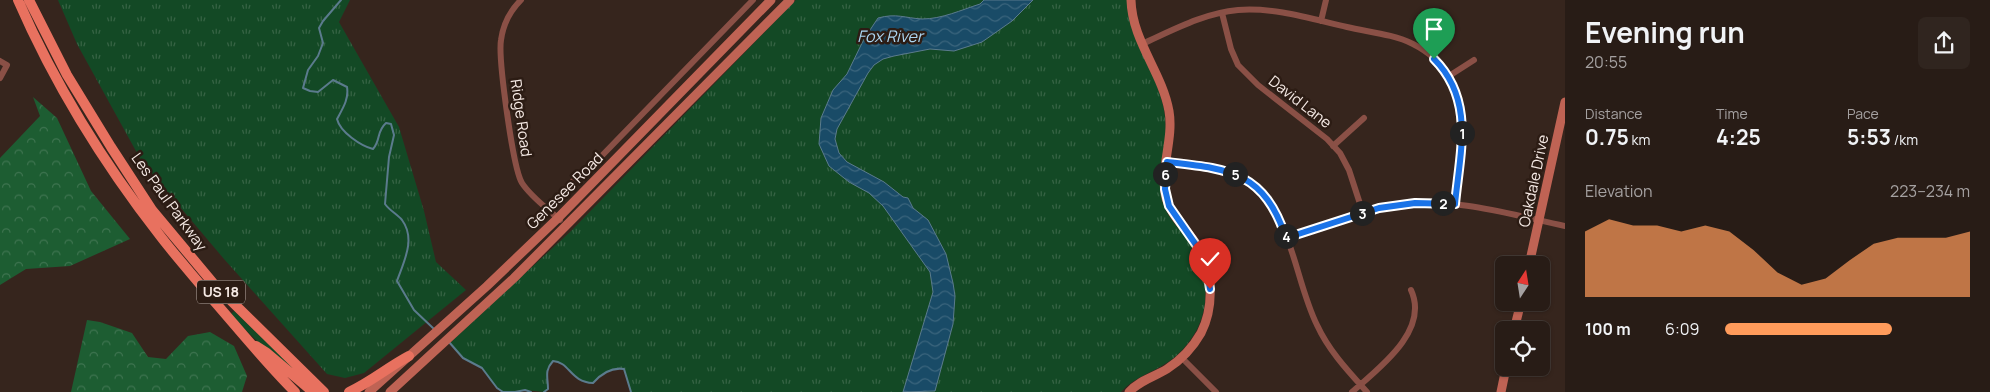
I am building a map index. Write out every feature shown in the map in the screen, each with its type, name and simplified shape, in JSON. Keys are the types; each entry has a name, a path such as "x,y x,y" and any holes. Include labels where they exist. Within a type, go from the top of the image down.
{"main road":[{"name":"Les Paul Parkway","path":"18,0 58,82 85,129 119,180 167,244 246,341 295,392"},
{"name":"Les Paul Parkway","path":"29,0 42,29 67,75 132,180 173,237 213,283 318,389"},
{"name":"Genesee Road","path":"369,392 488,286 558,218 772,0"},
{"name":"Genesee Road","path":"390,392 514,278 790,0"},
{"path":"1129,392 1140,382 1168,368 1182,358 1195,342 1205,324 1210,289 1207,270 1201,252 1169,206 1165,189 1170,137 1169,110 1165,95 1136,30 1132,0"},
{"name":"Oakdale Drive","path":"1531,256 1565,102"},
{"path":"246,341 267,353 318,389 329,392"},
{"path":"246,341 258,363 286,392"},
{"path":"350,392 409,356"},
{"path":"1501,392 1504,376"}],"street":[{"name":"Ridge Road","path":"521,0 505,24 500,41 500,61 517,172 526,188 566,226"},
{"name":"Genesee Road","path":"547,208 573,181 590,169 753,0"},
{"path":"1321,21 1326,0"},
{"path":"1142,44 1199,19 1222,12 1239,10 1264,10 1403,40 1424,51 1440,66 1449,76 1458,99 1462,115 1462,133 1455,204"},
{"name":"David Lane","path":"1222,12 1231,49 1242,70 1333,146 1348,168 1363,213"},
{"path":"1449,76 1474,60"},
{"path":"0,62 7,66 0,78"},
{"path":"1333,146 1364,118"},
{"path":"1167,162 1221,169 1249,182 1272,205 1281,221 1316,324 1334,356 1367,392"},
{"path":"1286,238 1396,204 1431,202 1455,204 1565,226"},
{"path":"1352,392 1395,352 1408,334 1416,309 1415,298 1411,290"},
{"path":"1182,358 1216,392"}],"green space":[{"path":"58,0 350,0 339,22 399,127 424,211 436,262 466,290 364,373 345,378 327,374 224,259 142,162 77,44"},
{"path":"796,0 1127,0 1132,29 1155,82 1164,110 1166,137 1164,205 1171,218 1194,249 1203,272 1205,284 1204,308 1201,320 1184,348 1168,362 1137,379 1121,392 631,392 624,369 615,369 607,372 593,383 579,379 559,362 553,361 547,371 548,389 544,392 525,390 503,392 492,383 482,368 463,358 450,343 571,231"},
{"path":"33,97 57,118 91,191 130,239 70,266 26,269 0,285 0,158 40,116"},
{"path":"234,311 319,392 262,346 231,314"},
{"path":"87,320 100,322 132,333 148,357 166,359 188,336 210,332 234,346 247,376 242,392 71,392"}],"water":[{"name":"Fox River","path":"984,0 1033,0 1012,21 982,42 954,51 930,49 883,59 874,65 868,73 837,129 835,139 839,153 847,162 884,182 903,197 908,198 913,208 928,220 946,254 955,296 953,324 935,391 903,392 933,292 930,272 883,206 869,193 849,182 829,166 819,144 821,118 833,90 847,74 864,39 878,18 895,16 922,19 937,18 980,4"}],"waterway":[{"path":"341,0 319,28 323,43 318,56 308,70 303,88 318,92 333,80 347,87 346,99 337,119 342,129 357,142 368,147 373,149 383,126 386,123 391,124 394,135 389,157 385,204 402,220 408,235 407,250 397,281 414,310 434,329"},
{"path":"449,342 463,358 482,368 497,388 503,392 514,392"},
{"path":"544,392 548,389 547,371 553,361 559,362 579,379 593,383 607,372 615,369 624,369 631,392"},
{"path":"515,392 525,390 531,392"}],"route":[{"path":"1210,289 1207,270 1201,252 1169,206 1165,189 1167,162 1212,167 1240,176 1257,188 1272,205 1281,221 1286,238 1396,204 1439,202 1455,204 1462,115 1455,89 1449,76 1434,59"}]}
